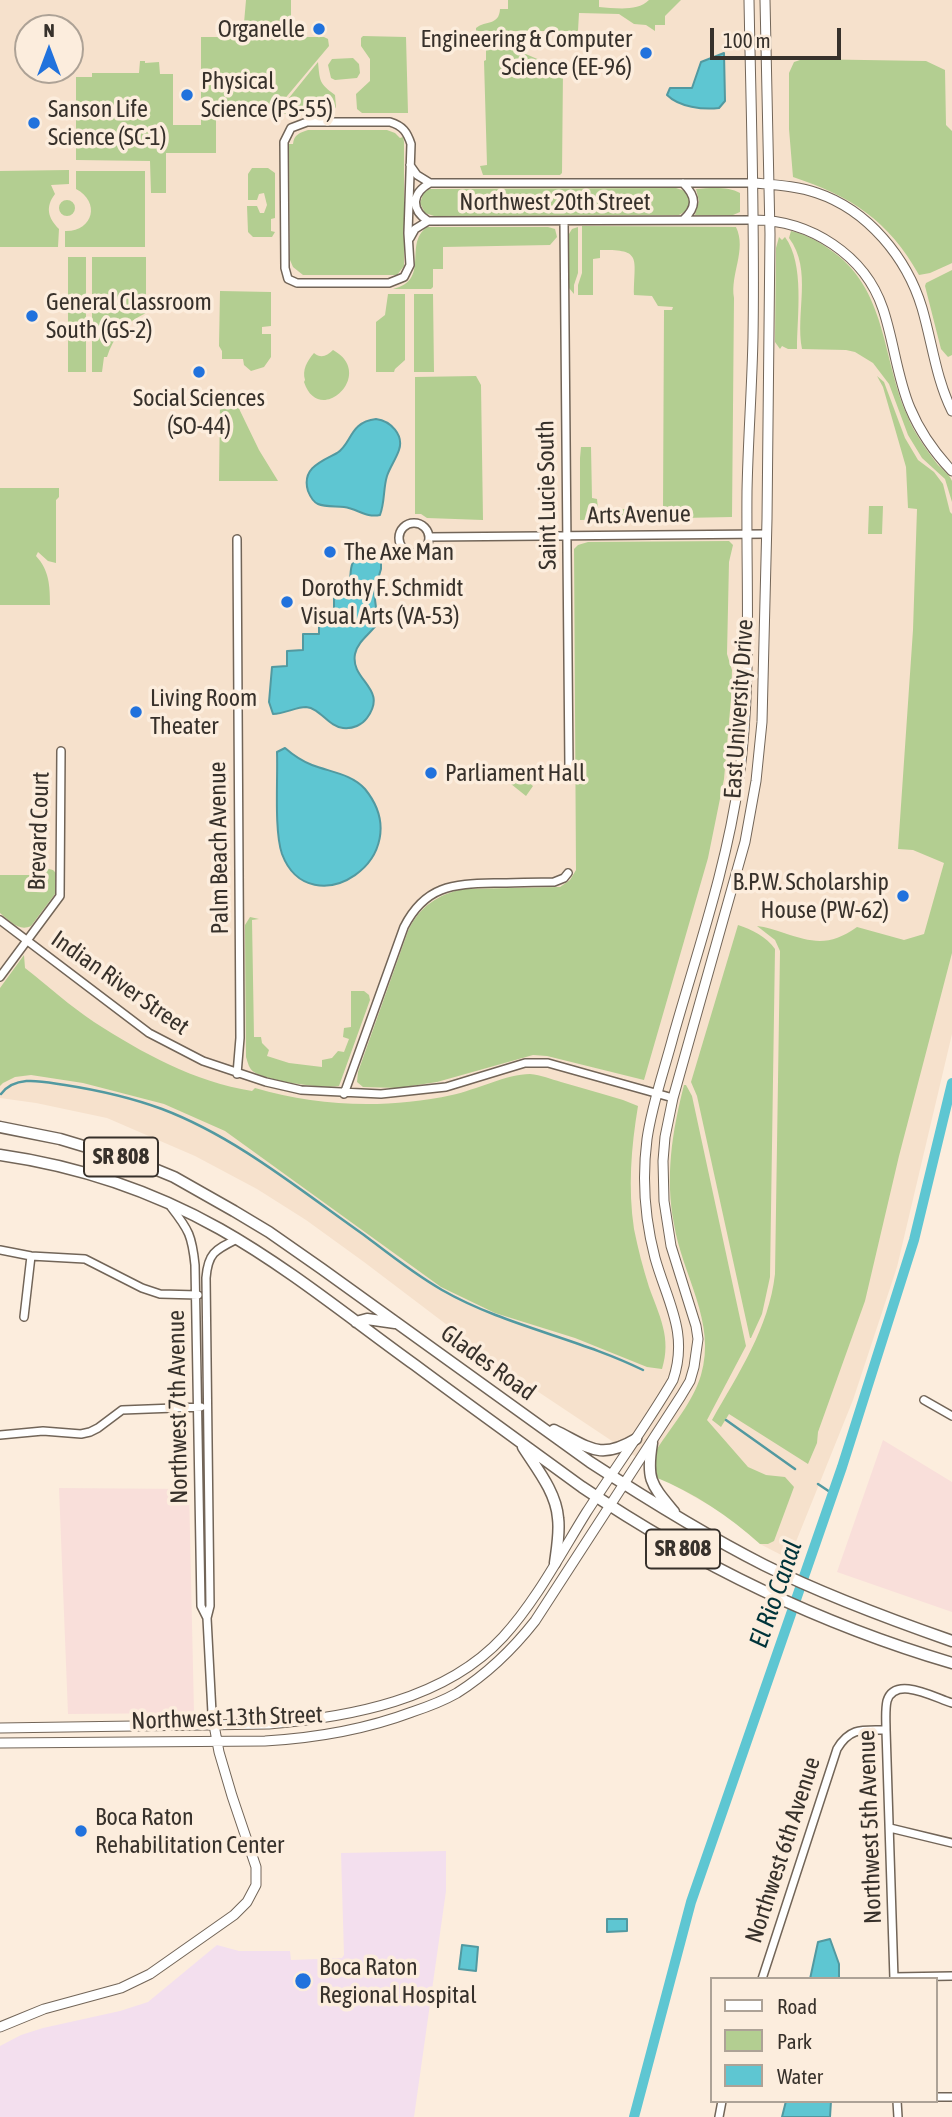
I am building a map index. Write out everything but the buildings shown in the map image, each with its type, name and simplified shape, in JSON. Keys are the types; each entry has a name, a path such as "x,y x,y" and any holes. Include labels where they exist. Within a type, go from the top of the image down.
{"main road":[{"name":"Glades Road","path":"0,1127 96,1149 174,1177 269,1233 523,1415 611,1476 680,1519 767,1566 830,1594 952,1640"},
{"name":"Glades Road","path":"0,1155 78,1170 167,1202 237,1239 610,1506 758,1589 823,1618 906,1650 952,1664"},
{"path":"356,1322 367,1319 397,1324"},
{"path":"523,1415 598,1451 614,1451 636,1439"},
{"path":"520,1442 550,1490 555,1505 558,1518 555,1563"},
{"path":"652,1443 649,1467 652,1483 680,1519"}],"street":[{"name":"East University Drive","path":"596,1497 673,1380 679,1352 676,1319 656,1259 647,1206 647,1139 657,1094 725,852 738,784 746,709 748,433 753,346 754,220 749,0"},
{"name":"East University Drive","path":"610,1506 690,1381 698,1339 694,1317 671,1246 664,1201 663,1161 673,1098 737,872 755,791 762,722 770,220 765,0"},
{"path":"307,122 397,124 407,133 411,144 410,165 410,265 404,277 389,284 297,284 288,279 285,268 284,142 290,128 307,122"},
{"name":"Northwest 20th Street","path":"410,165 417,176 430,183 754,183 806,190 831,199 864,221 887,242 902,263 915,286 943,389 952,411"},
{"name":"Northwest 20th Street","path":"430,183 418,192 415,202 421,217 428,221 770,220 790,223 821,237 841,251 864,274 874,289 883,310 910,408 934,451 952,471"},
{"name":"Northwest 20th Street","path":"682,221 694,207 690,190 683,183"},
{"name":"Northwest 20th Street","path":"410,239 415,229 428,221"},
{"name":"Saint Lucie South","path":"564,221 569,768"},
{"path":"413,523 424,527 429,537 425,548 415,552 402,547 399,538 401,530 413,523"},
{"name":"Arts Avenue","path":"429,537 766,534"},
{"name":"Palm Beach Avenue","path":"237,538 240,1038 237,1073"},
{"name":"Brevard Court","path":"0,977 60,897 61,751"},
{"path":"344,1094 404,927 419,905 438,890 455,885 554,882 568,873"},
{"name":"Indian River Street","path":"0,920 149,1033 203,1061 301,1090 381,1094 446,1087 515,1065 536,1062 673,1098"},
{"name":"Northwest 7th Avenue","path":"167,1202 191,1235 195,1265 201,1606 208,1618"},
{"name":"Northwest 7th Avenue","path":"0,2027 44,2009 121,1988 150,1974 234,1915 247,1902 256,1885 256,1867 232,1796 214,1725 208,1618 207,1261 222,1246 237,1239"},
{"path":"0,1250 85,1259 142,1288 160,1294 206,1295"},
{"path":"24,1317 31,1255"},
{"path":"924,1400 952,1416"},
{"path":"0,1435 43,1431 81,1434 98,1428 122,1409 208,1406"},
{"name":"Northwest 13th Street","path":"0,1728 269,1724 325,1718 390,1703 445,1680 480,1658 503,1636 523,1612 596,1497"},
{"name":"Northwest 13th Street","path":"0,1743 304,1738 357,1729 405,1715 459,1692 491,1668 525,1634 610,1506"},
{"name":"Northwest 5th Avenue","path":"894,1977 887,1700 899,1688 926,1693 952,1703"},
{"name":"Northwest 6th Avenue","path":"762,1977 836,1749 851,1733 860,1730 886,1730"},
{"path":"890,1828 952,1843"},
{"path":"923,1977 952,1976"}],"shaded area":[{"path":"0,0 952,0 952,1034 897,1267 853,1400 789,1559 760,1544 726,1515 672,1484 657,1471 513,1375 364,1262 257,1189 195,1156 107,1118 0,1098"},
{"path":"883,1440 952,1482 952,1612 837,1572"},
{"path":"59,1488 189,1489 194,1713 68,1714"},
{"name":"Boca Raton Regional Hospital","path":"446,1851 446,1891 414,2117 0,2117 0,2046 43,2028 148,2002 217,1945 239,1951 290,1951 291,1960 342,1958 341,1853"}],"green space":[{"path":"246,0 291,0 291,23 244,23"},
{"path":"508,0 599,0 599,7 632,8 649,0 681,0 665,16 665,25 655,25 655,31 646,25 634,24 619,14 579,13 578,31 476,31 476,28 497,18 500,9 508,9"},
{"path":"363,36 406,37 408,113 362,113 357,109 356,94 370,81 370,59 361,46"},
{"path":"201,37 328,39 329,46 272,114 216,113 216,153 166,153 166,193 151,193 150,161 76,160 76,84 84,84 84,77 92,77 92,73 139,73 140,61 159,62 160,74 173,74 173,125 201,125"},
{"path":"486,37 563,70 560,175 483,175 480,166 487,165 484,61"},
{"path":"353,58 359,64 360,73 357,78 331,78 328,65 332,59"},
{"path":"803,59 926,61 945,70 946,125 952,131 952,263 919,275 895,240 866,213 833,193 793,177 789,129 789,73 794,62"},
{"path":"318,62 321,82 335,95 336,107 332,113 276,114"},
{"path":"308,130 387,130 400,138 403,137 404,266 397,275 303,275 293,267 290,260 289,144 293,144 298,134"},
{"path":"252,168 268,168 275,173 275,218 271,219 271,231 275,232 272,237 253,237 248,232 247,206 257,206 260,213 264,213 267,205 264,193 259,194 257,200 248,200 248,174"},
{"path":"69,170 69,184 51,185 55,194 49,212 59,229 58,247 0,247 0,171"},
{"path":"76,171 145,171 145,247 65,247 65,231 82,227 90,215 89,201 76,189"},
{"path":"676,188 685,191 691,199 689,209 679,215 434,216 425,213 420,203 424,192 430,189"},
{"path":"724,188 740,193 740,212 733,215 695,215 699,201 696,189"},
{"path":"64,200 70,200 75,208 73,214 64,216 59,211 59,205"},
{"path":"582,226 736,227 740,244 733,289 732,517 580,520 581,447 591,447 592,498 597,499 598,509 663,509 664,310 672,310 673,307 658,306 652,296 634,295 635,264 630,254 623,251 600,250 600,258 593,259 593,295 578,295 582,273"},
{"path":"427,227 548,227 555,229 557,237 550,245 443,247 443,269 433,269 431,289 393,289 411,278 417,243 420,234"},
{"path":"578,227 578,273 574,294 569,288 569,234 572,229"},
{"path":"791,231 811,238 829,249 848,265 862,283 873,303 907,415 925,447 951,479 952,502 945,479 922,458 908,435 889,384 873,363 855,352 846,350 802,349 802,278 796,250 789,238"},
{"path":"779,237 782,240 785,237 791,248 798,276 797,349 782,346 780,349 775,342 776,248"},
{"path":"68,257 86,257 86,372 68,372"},
{"path":"92,257 146,257 146,313 132,321 117,337 107,357 104,357 102,372 92,372"},
{"path":"952,270 952,355 948,357 941,349 925,286"},
{"path":"220,291 271,292 271,326 262,327 262,334 271,334 271,357 264,367 251,371 244,365 243,359 222,359 219,346"},
{"path":"388,294 405,294 405,360 394,372 376,372 376,322 385,315"},
{"path":"414,294 433,294 434,372 414,372"},
{"path":"333,350 345,360 349,372 347,383 341,392 321,400 311,395 304,382 305,369 314,353 324,356"},
{"path":"476,376 481,385 483,520 427,518 415,514 415,377"},
{"path":"877,376 884,382 905,438 918,460 934,472 943,484 952,514 952,953 899,1156 865,1301 808,1464 729,1414 721,1427 712,1420 759,1332 772,1294 775,1274 780,951 775,940 757,926 813,941 830,940 857,927 904,940 924,934 944,863 913,850 898,849 913,630 917,509 908,508 906,467 883,387"},
{"path":"222,390 230,390 259,450 278,481 219,481"},
{"path":"0,488 59,488 59,497 56,500 56,563 48,561 38,552 36,556 48,578 50,605 0,605"},
{"path":"869,506 883,506 882,534 868,534"},
{"path":"729,541 733,545 729,562 727,654 732,670 724,779 708,858 644,1080 547,1056 533,1055 437,1082 398,1088 363,1087 357,1082 358,1072 408,931 424,908 446,894 464,889 560,887 570,880 576,870 574,549 588,542"},
{"path":"514,771 533,786 526,796 506,780"},
{"path":"41,867 56,873 55,894 31,926 19,927 0,913 0,875 40,875"},
{"path":"250,917 259,919 252,920 254,1037 261,1037 262,1043 269,1050 267,1056 289,1063 322,1067 322,1060 332,1058 338,1051 344,1052 349,1039 343,1037 344,1028 351,1027 351,991 364,991 369,995 370,1000 339,1086 295,1084 261,1075 250,1068 246,1057 245,925"},
{"path":"738,925 758,934 775,949 770,1277 762,1314 751,1338 697,1096 691,1082"},
{"path":"24,955 25,968 94,1022 170,1065 231,1087 252,1091 255,1088 328,1102 378,1104 452,1095 530,1074 638,1106 631,1168 632,1214 641,1258 665,1337 662,1369 647,1367 575,1338 495,1313 441,1287 225,1131 164,1104 83,1083 31,1075 15,1077 0,1086 0,988"},
{"path":"684,1085 692,1096 746,1346 707,1420 748,1467 766,1475 785,1477 794,1487 774,1541 768,1544 760,1544 710,1506 655,1477 653,1460 657,1449 693,1395 705,1355 702,1317 678,1243 671,1206 671,1154"}],"water":[{"path":"724,53 725,101 719,108 692,107 667,95 670,88 692,88 701,62"},
{"path":"376,419 387,423 400,439 398,453 387,476 380,515 316,503 308,491 307,476 310,471 319,462 342,449 361,424"},
{"path":"360,556 375,556 381,563 374,592 378,623 361,642 355,654 358,671 372,692 373,708 363,723 350,728 338,727 306,707 273,714 269,702 272,667 287,666 287,651 303,650 303,634 319,634 319,618 334,617 334,597 347,587 352,565"},
{"path":"285,748 298,758 347,777 365,789 379,815 380,839 371,859 355,875 335,884 315,885 296,875 282,854 277,819 277,752"},
{"path":"607,1919 627,1919 627,1931 607,1932"},
{"path":"830,1939 839,1964 839,1977 810,1977 818,1942"},
{"path":"462,1945 478,1947 476,1971 459,1969"},
{"path":"786,2103 831,2103 830,2117 782,2117"}],"waterway":[{"path":"1,1094 14,1084 48,1082 89,1089 162,1109 242,1149 442,1290 516,1323 593,1349 643,1370"},
{"name":"El Rio Canal","path":"634,2117 691,1902 842,1467 914,1240 952,1083"},
{"path":"726,1420 795,1469"},
{"path":"818,1484 833,1494"}],"place":[{"name":"Organelle","path":"319,29"},
{"name":"Engineering & Computer Science (EE-96)","path":"646,53"},
{"name":"Physical Science (PS-55)","path":"187,95"},
{"name":"Sanson Life Science (SC-1)","path":"34,123"},
{"name":"General Classroom South (GS-2)","path":"32,316"},
{"name":"Social Sciences (SO-44)","path":"199,372"},
{"name":"The Axe Man","path":"330,552"},
{"name":"Dorothy F. Schmidt Visual Arts (VA-53)","path":"287,602"},
{"name":"Living Room Theater","path":"136,712"},
{"name":"Parliament Hall","path":"431,773"},
{"name":"B.P.W. Scholarship House (PW-62)","path":"903,896"},
{"name":"Boca Raton Rehabilitation Center","path":"81,1831"},
{"name":"Boca Raton Regional Hospital","path":"303,1981"}]}
